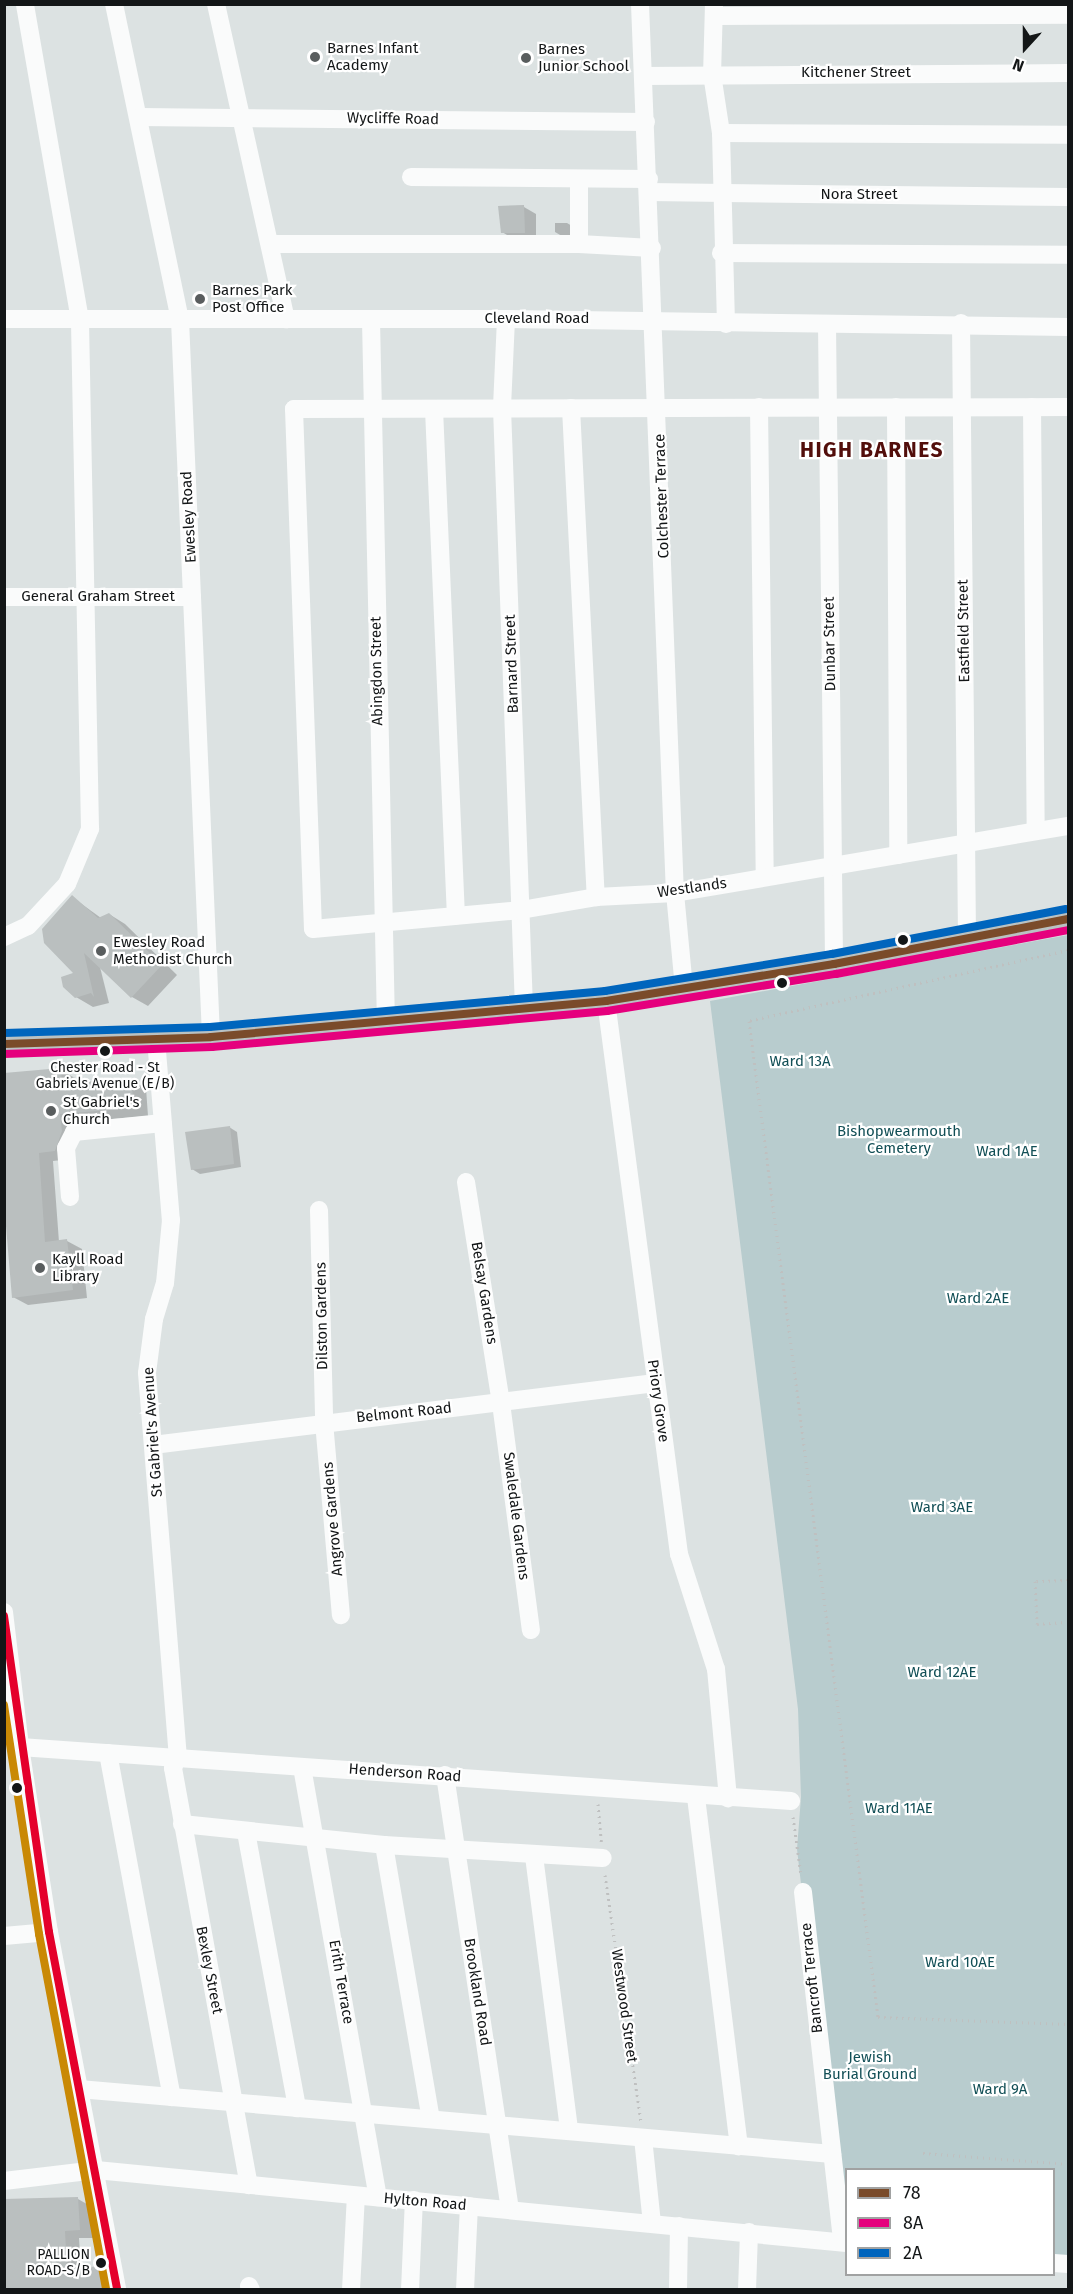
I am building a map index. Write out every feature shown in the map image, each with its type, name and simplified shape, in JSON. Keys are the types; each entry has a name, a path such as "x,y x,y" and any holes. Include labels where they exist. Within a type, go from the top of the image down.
{"main road":[{"path":"4,1044 210,1037 606,1001 834,964 1068,919"}],"street":[{"path":"4,937 28,926 67,884 90,829 80,320 25,4"},
{"name":"Ewesley Road","path":"114,4 140,117 180,320 210,1037"},
{"path":"216,4 286,319"},
{"name":"Colchester Terrace","path":"640,4 659,408 675,892 684,988"},
{"path":"726,324 721,253 723,194 721,133 712,74 715,10 1068,15"},
{"name":"Kitchener Street","path":"644,76 1068,73"},
{"name":"Wycliffe Road","path":"140,117 646,122"},
{"path":"721,133 1068,135"},
{"name":"Nora Street","path":"411,177 579,179 723,194 1068,196"},
{"path":"579,179 579,244"},
{"path":"271,244 579,244 652,248"},
{"path":"721,253 1068,255"},
{"name":"Cleveland Road","path":"4,319 654,320 726,324 961,323 1068,327"},
{"name":"Barnard Street","path":"506,319 502,408 524,1009"},
{"name":"Abingdon Street","path":"371,320 371,409 386,1022"},
{"name":"Eastfield Street","path":"961,323 967,939"},
{"name":"Dunbar Street","path":"827,324 834,964"},
{"path":"896,407 898,855"},
{"path":"1032,407 1036,831"},
{"path":"371,409 1068,407"},
{"path":"572,408 596,897"},
{"path":"759,408 765,877"},
{"name":"Westlands","path":"371,409 294,409 313,929 521,910 596,897 675,892 1068,826"},
{"path":"434,409 456,916"},
{"name":"General Graham Street","path":"4,597 192,597"},
{"name":"Priory Grove","path":"606,1001 679,1554 707,1637 722,1700 728,1798"},
{"name":"St Gabriel's Avenue","path":"156,1039 171,1220 165,1284 154,1319 147,1373 178,1756"},
{"path":"70,1197 66,1148 74,1132 163,1123"},
{"name":"Belsay Gardens","path":"466,1182 501,1403"},
{"name":"Dilston Gardens","path":"319,1210 324,1422"},
{"name":"Belmont Road","path":"153,1445 324,1422 501,1403 655,1383"},
{"name":"Swaledale Gardens","path":"501,1403 531,1630"},
{"name":"Angrove Gardens","path":"324,1422 341,1616"},
{"path":"4,1612 20,1747 49,1932 117,2289"},
{"name":"Henderson Road","path":"20,1747 445,1775 696,1797 791,1801"},
{"path":"108,1754 172,2097"},
{"name":"Bexley Street","path":"178,1756 173,1768 182,1824 249,2185"},
{"name":"Erith Terrace","path":"302,1767 378,2198"},
{"name":"Brookland Road","path":"445,1775 453,1848 510,2209"},
{"path":"696,1797 739,2146"},
{"path":"182,1824 384,1845 453,1848 534,1856 603,1858"},
{"path":"246,1832 297,2108"},
{"path":"384,1845 431,2119"},
{"path":"534,1856 569,2131"},
{"name":"Bancroft Terrace","path":"803,1892 844,2243"},
{"path":"4,1936 49,1932"},
{"path":"79,2089 832,2154"},
{"path":"643,2138 652,2223"},
{"name":"Hylton Road","path":"4,2181 96,2170 844,2243"},
{"path":"351,2289 356,2196"},
{"path":"410,2289 414,2200"},
{"path":"465,2289 469,2206"},
{"path":"678,2289 679,2226"},
{"path":"747,2289 749,2232"}],"path":[{"path":"1068,950 749,1021 878,2017 1068,2024"},
{"path":"1068,1580 1035,1581 1037,1624 1068,1622"},
{"name":"Westwood Street","path":"597,1788 603,1858 643,2138"},
{"path":"791,1801 803,1892"},
{"path":"923,2153 1068,2164"}],"green space":[{"name":"Bishopwearmouth Cemetery","path":"1068,935 1068,2264 1055,2263 1055,2168 845,2168 845,2243 842,2242 797,1849 801,1797 798,1709 710,1001"}],"building":[{"path":"524,205 525,233 501,233 498,206"},
{"name":"Ewesley Road Methodist Church","path":"72,895 98,918 109,913 162,965 131,998 84,953 94,997 91,993 75,998 63,987 61,977 73,973 44,943 42,929"},
{"path":"61,1068 62,1084 131,1078 134,1108 60,1114 62,1131 55,1151 39,1153 45,1242 67,1239 73,1290 12,1298 4,1202 4,1073"},
{"path":"230,1126 234,1164 191,1170 185,1132"},
{"path":"78,2197 80,2230 65,2231 67,2269 101,2266 105,2289 4,2289 4,2199"}],"transit line":[{"name":"2A","path":"4,1033 210,1027 605,991 832,954 1066,909"},
{"name":"78","path":"4,1044 211,1037 606,1001 834,964 1068,919"},
{"name":"8A","path":"4,1054 212,1047 607,1011 836,974 1068,930"},
{"path":"4,1616 49,1932 117,2290"},
{"path":"4,1705 39,1934 106,2290"}],"place":[{"name":"Barnes Infant Academy","path":"315,57"},
{"name":"Barnes Junior School","path":"526,58"},
{"name":"Barnes Park Post Office","path":"200,299"},
{"name":"Ewesley Road Methodist Church","path":"101,951"},
{"name":"Chester Road - St Gabriels Avenue (E/B)","path":"105,1051"},
{"name":"St Gabriel's Church","path":"51,1111"},
{"name":"Kayll Road Library","path":"40,1268"},
{"name":"PALLION ROAD-S/B","path":"101,2263"}],"district":[{"name":"HIGH BARNES","path":"872,450"}],"park label":[{"name":"Ward 13A","path":"800,1062"},
{"name":"Ward 1AE","path":"1007,1152"},
{"name":"Ward 2AE","path":"978,1299"},
{"name":"Ward 3AE","path":"942,1508"},
{"name":"Ward 12AE","path":"942,1673"},
{"name":"Ward 11AE","path":"899,1809"},
{"name":"Ward 10AE","path":"960,1963"},
{"name":"Jewish Burial Ground","path":"870,2066"},
{"name":"Ward 9A","path":"1000,2090"}]}
